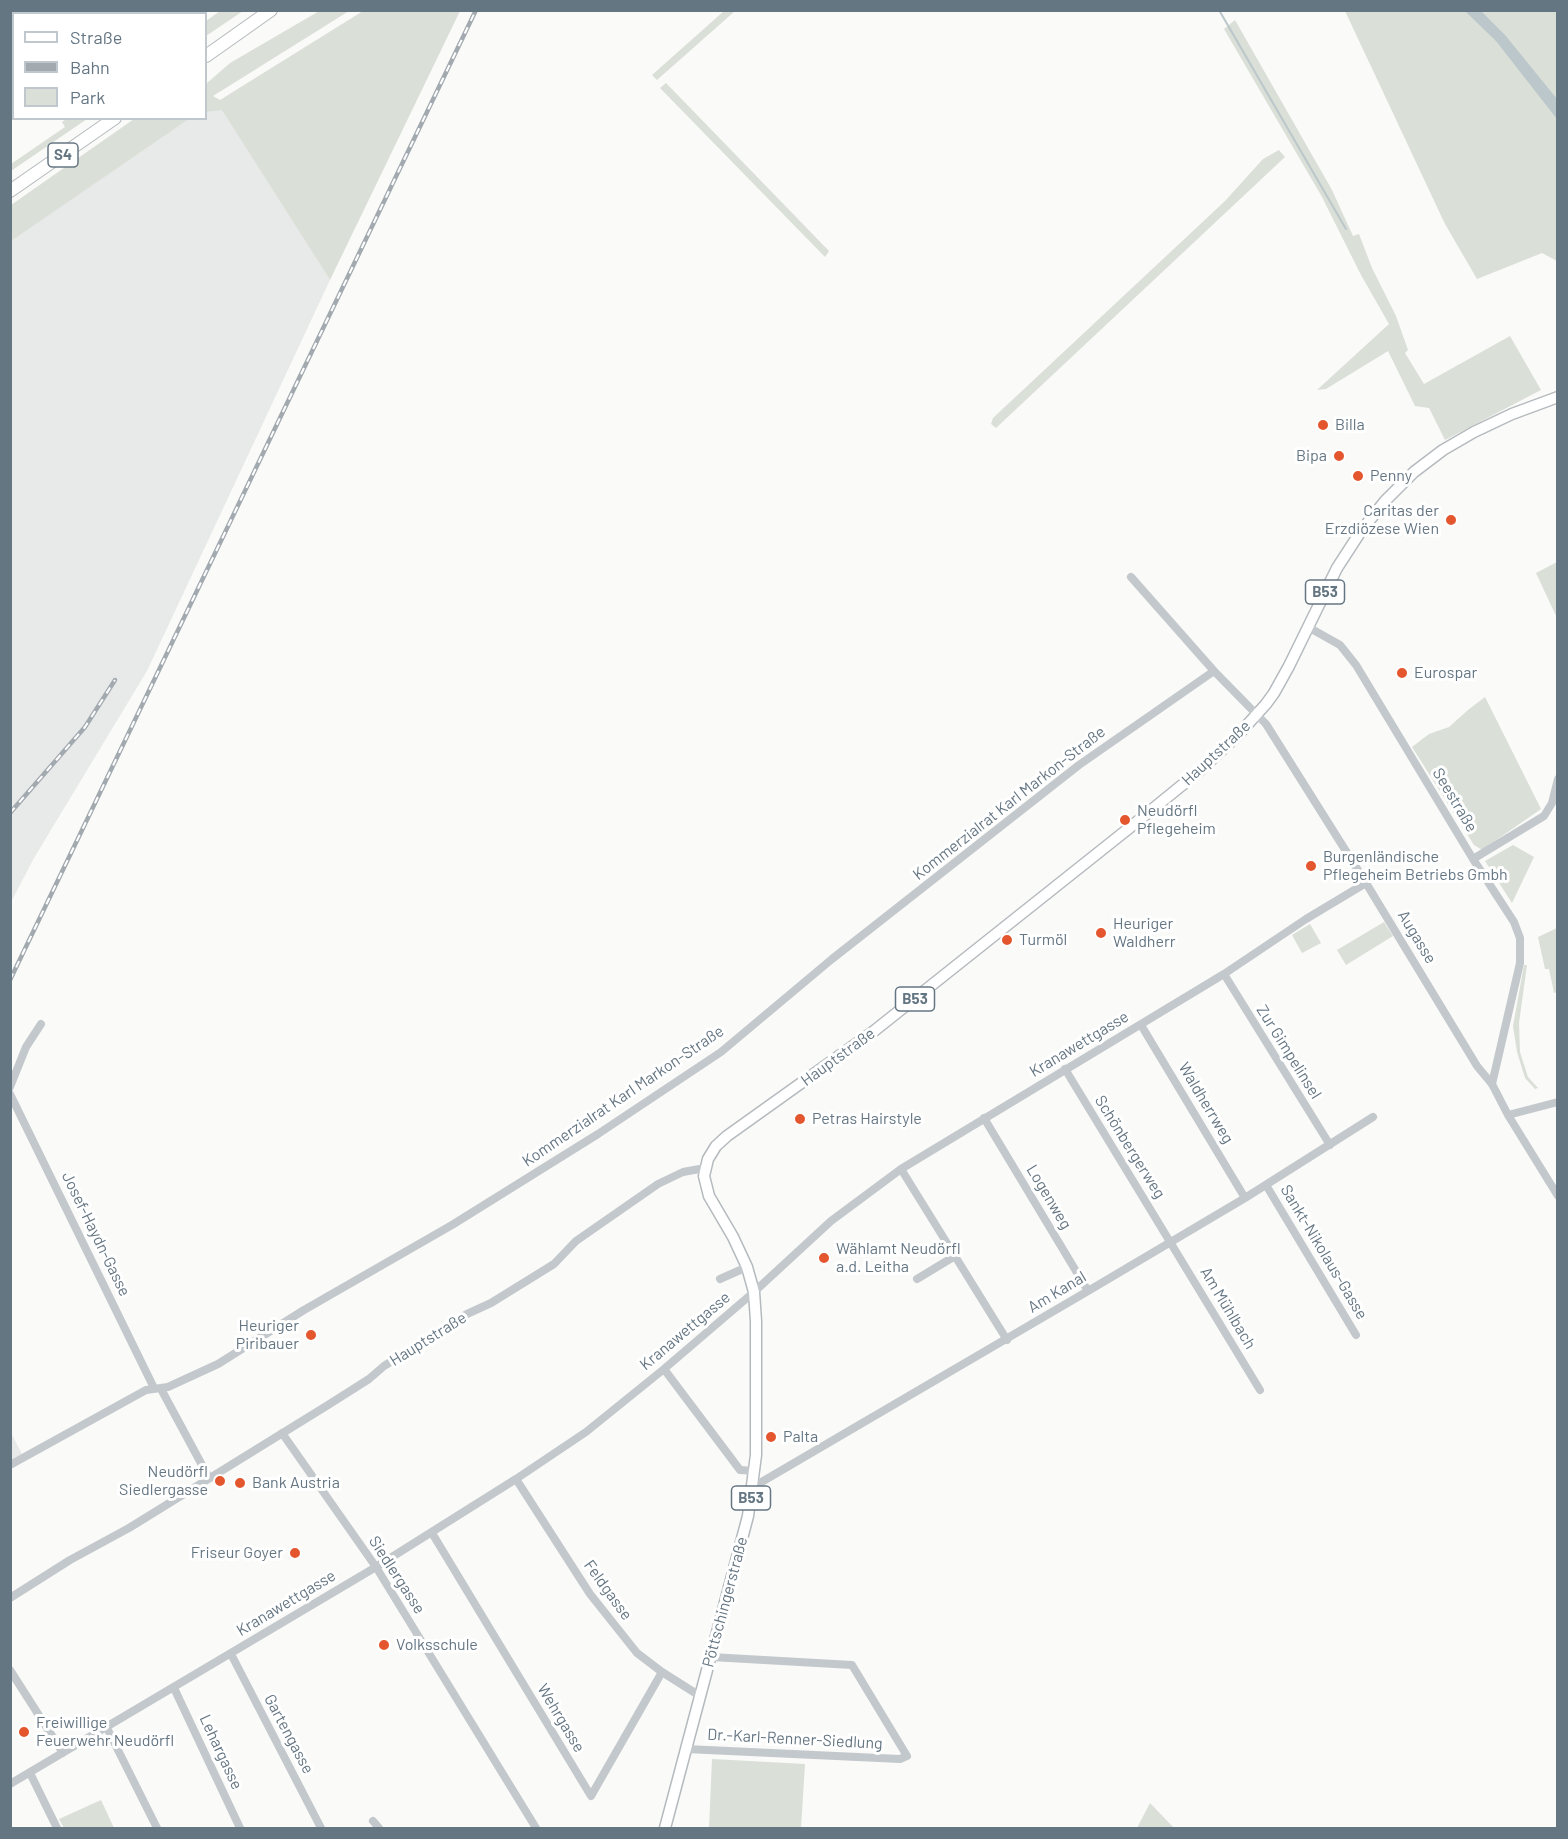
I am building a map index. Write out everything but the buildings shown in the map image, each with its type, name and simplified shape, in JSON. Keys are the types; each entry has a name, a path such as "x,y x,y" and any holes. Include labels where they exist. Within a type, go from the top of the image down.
{"highway":[{"path":"207,45 257,10"},
{"path":"207,55 272,10"},
{"name":"S4","path":"10,182 98,120"},
{"name":"S4","path":"10,191 112,120"}],"main road":[{"name":"Hauptstraße","path":"705,1168 716,1146 727,1136 911,1002 1197,773 1238,735 1266,704 1279,684 1337,568 1361,531 1384,501 1414,472 1443,450 1467,436 1512,414 1557,397"},
{"name":"Pöttschingerstraße","path":"665,1828 748,1516 755,1471 756,1322 754,1292 747,1267 733,1237 709,1196 704,1176 705,1168"}],"street":[{"path":"1131,577 1257,715"},
{"name":"Seestraße","path":"1308,627 1340,645 1356,665 1473,859 1514,922 1520,938 1520,963 1492,1084"},
{"name":"Kommerzialrat Karl Markon-Straße","path":"10,1465 146,1390 157,1388 218,1364 304,1310 452,1225 598,1134 721,1052 832,959 1079,765 1215,670"},
{"name":"Augasse","path":"1257,715 1266,724 1366,883 1477,1066 1492,1084 1557,1196"},
{"path":"1473,859 1545,816 1552,803 1557,779"},
{"name":"Kranawettgasse","path":"10,1784 376,1567 516,1479 586,1432 754,1292 831,1221 901,1169 1224,974 1306,919 1366,883"},
{"name":"Zur Gimpelinsel","path":"1224,974 1330,1145"},
{"path":"10,1087 14,1066 41,1024"},
{"name":"Waldherrweg","path":"1141,1025 1245,1197"},
{"name":"Schönbergerweg","path":"1065,1069 1170,1241"},
{"name":"Josef-Haydn-Gasse","path":"10,1094 157,1388 209,1478"},
{"path":"1508,1115 1557,1102"},
{"name":"Am Kanal","path":"753,1486 1088,1292 1266,1185 1373,1116"},
{"name":"Logenweg","path":"984,1118 1088,1292"},
{"name":"Hauptstraße","path":"10,1598 70,1560 129,1528 369,1379 384,1366 467,1314 491,1303 554,1264 576,1241 658,1184 683,1172 705,1168"},
{"path":"901,1169 1007,1340"},
{"name":"Sankt-Nikolaus-Gasse","path":"1266,1185 1356,1335"},
{"name":"Am Mühlbach","path":"1170,1241 1260,1390"},
{"path":"917,1279 954,1256"},
{"path":"720,1279 747,1267"},
{"path":"664,1369 740,1470 755,1471"},
{"name":"Siedlergasse","path":"282,1433 376,1567 536,1828"},
{"name":"Feldgasse","path":"516,1479 590,1594 637,1653 700,1696"},
{"name":"Wehrgasse","path":"432,1533 591,1796 662,1672"},
{"name":"Gartengasse","path":"231,1654 321,1828"},
{"name":"Dr.-Karl-Renner-Siedlung","path":"686,1749 900,1759 907,1756 852,1665 711,1657"},
{"path":"10,1670 63,1753"},
{"name":"Lehargasse","path":"174,1688 240,1828"},
{"path":"107,1728 157,1828"},
{"path":"30,1773 57,1828"}],"shaded area":[{"path":"1465,11 1481,11 1505,35 1557,99 1557,119 1496,41"},
{"path":"222,109 330,280 147,671 34,858 11,902 10,241 188,120 207,120 207,112"},
{"path":"10,1431 22,1454 11,1460 10,1460"}],"green space":[{"path":"321,10 349,11 213,96 220,100 363,11 460,11 330,280 222,110 207,112 207,83 230,63"},
{"path":"220,11 243,11 207,35 207,20"},
{"path":"724,11 735,11 657,80 652,75"},
{"path":"1345,11 1557,11 1557,261 1542,253 1477,279 1445,224"},
{"path":"1235,20 1332,190 1353,236 1359,234 1372,268 1396,316 1408,350 1405,353 1424,384 1510,336 1541,390 1445,440 1429,408 1415,406 1388,351 1326,389 1317,390 1389,324 1361,275 1322,197 1224,29"},
{"path":"666,83 829,251 825,257 660,88"},
{"path":"86,120 11,171 11,164 65,127 62,122"},
{"path":"133,120 188,120 11,241 11,205"},
{"path":"1279,150 1285,157 996,428 991,424 993,418 1225,201 1263,159"},
{"path":"1557,562 1557,618 1536,573"},
{"path":"1485,697 1541,809 1482,850 1474,845 1412,747 1429,734 1449,727"},
{"path":"1513,845 1534,857 1512,903 1485,861"},
{"path":"1384,922 1393,936 1346,965 1337,950"},
{"path":"1310,924 1321,943 1302,953 1292,935"},
{"path":"1557,928 1557,992 1554,993 1549,969 1545,969 1538,937"},
{"path":"1524,965 1527,965 1519,1023 1520,1052 1528,1077 1538,1088 1535,1089 1525,1078 1517,1052 1513,1026"},
{"path":"712,1759 805,1764 801,1828 709,1828"},
{"path":"101,1800 114,1828 64,1828 59,1819"},
{"path":"1150,1803 1174,1828 1137,1828"}],"waterway":[{"path":"1219,10 1346,229"}],"railway":[{"path":"10,980 476,10"},
{"path":"10,813 85,727 115,680"}],"place":[{"name":"Billa","path":"1323,425"},
{"name":"Bipa","path":"1339,456"},
{"name":"Penny","path":"1358,476"},
{"name":"Caritas der Erzdiözese Wien","path":"1451,520"},
{"name":"Eurospar","path":"1402,673"},
{"name":"Neudörfl Pflegeheim","path":"1125,820"},
{"name":"Burgenländische Pflegeheim Betriebs Gmbh","path":"1311,866"},
{"name":"Heuriger Waldherr","path":"1101,933"},
{"name":"Turmöl","path":"1007,940"},
{"name":"Petras Hairstyle","path":"800,1119"},
{"name":"Wählamt Neudörfl a.d. Leitha","path":"824,1258"},
{"name":"Heuriger Piribauer","path":"311,1335"},
{"name":"Palta","path":"771,1437"},
{"name":"Neudörfl Siedlergasse","path":"220,1481"},
{"name":"Bank Austria","path":"240,1483"},
{"name":"Friseur Goyer","path":"295,1553"},
{"name":"Volksschule","path":"384,1645"},
{"name":"Freiwillige Feuerwehr Neudörfl","path":"24,1732"}]}
